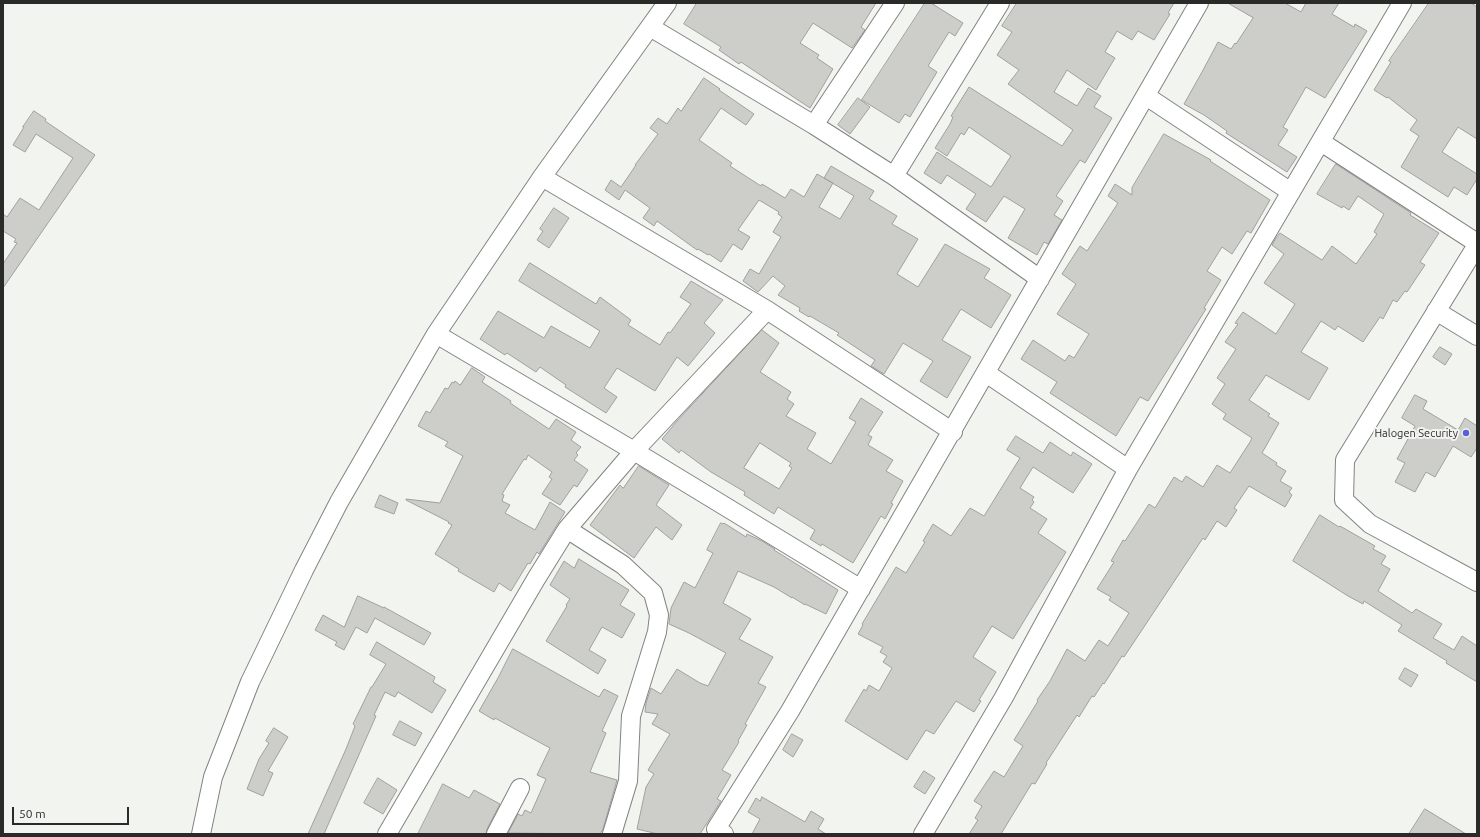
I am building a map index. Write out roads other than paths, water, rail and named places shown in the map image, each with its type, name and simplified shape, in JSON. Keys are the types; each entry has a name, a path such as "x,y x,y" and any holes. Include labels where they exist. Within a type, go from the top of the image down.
{"street":[{"path":"201,834 213,777 250,682 304,570 339,502 436,334 542,177 668,3"},
{"path":"814,125 895,3"},
{"path":"894,176 1000,3"},
{"path":"718,832 861,589 1199,3"},
{"path":"923,834 1004,697 1128,469 1402,3"},
{"path":"650,26 814,125 894,176 1040,279"},
{"path":"1146,96 1291,192"},
{"path":"1321,142 1477,244 1345,460 1344,500 1370,524 1477,582"},
{"path":"542,177 767,310 952,432"},
{"path":"387,834 536,579 567,529 634,451 767,310"},
{"path":"1436,311 1477,336"},
{"path":"436,334 634,451 861,589"},
{"path":"986,373 1128,469"},
{"path":"567,529 623,565 653,593 659,615 656,632 631,716 628,781 612,834"},
{"path":"496,834 520,788"}],"place":[{"name":"Halogen Security","path":"1466,433"}]}
